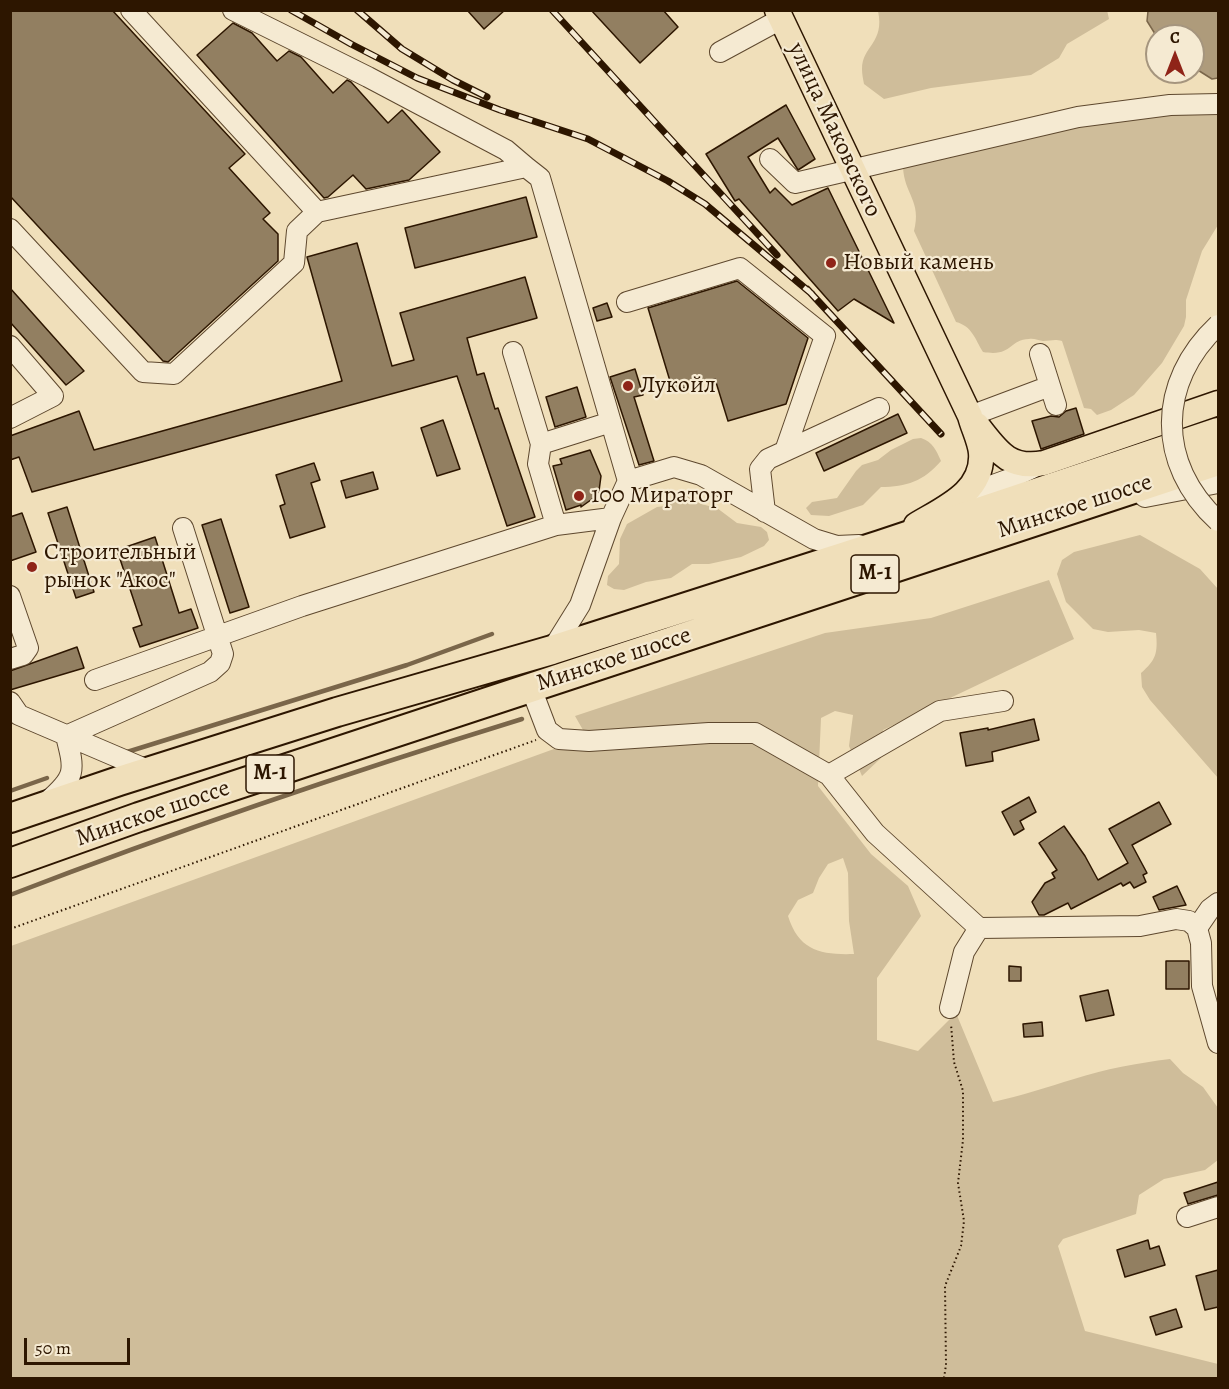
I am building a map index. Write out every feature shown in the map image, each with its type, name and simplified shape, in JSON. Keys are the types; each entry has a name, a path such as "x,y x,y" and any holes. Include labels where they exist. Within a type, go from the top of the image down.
{"highway":[{"name":"Минское шоссе","path":"10,818 338,712 552,650 884,544 1217,410"},
{"name":"Минское шоссе","path":"10,863 139,817 1218,461"}],"main road":[{"name":"улица Маковского","path":"779,15 970,416 981,450 981,468 975,482 963,496 884,544"},
{"path":"970,416 994,447 1008,459 1029,466 1217,410"}],"street":[{"path":"131,10 318,212"},
{"path":"233,10 368,76 506,150 540,178 628,481 611,518 580,605 552,650"},
{"path":"720,52 779,15"},
{"path":"770,159 795,183 851,168 1077,117 1170,105 1218,104"},
{"path":"10,229 143,372 174,374 294,263 297,231 318,212 526,167"},
{"path":"627,302 740,268 825,336 785,451"},
{"path":"1218,325 1195,350 1182,372 1174,397 1172,431 1179,465 1186,481 1194,495 1218,521"},
{"path":"10,346 53,396 10,418"},
{"path":"513,352 541,444 538,464 556,525"},
{"path":"1040,354 1056,405"},
{"path":"970,416 1050,386"},
{"path":"765,512 760,469 768,459 879,408"},
{"path":"541,444 611,422"},
{"path":"963,496 1044,463"},
{"path":"628,481 674,467 701,475 814,539 837,546 884,544"},
{"path":"1016,527 1218,483"},
{"path":"95,680 302,606 556,525 611,518"},
{"path":"66,736 210,672 220,663 223,654 183,528"},
{"path":"10,596 28,648 23,655 10,659"},
{"path":"531,688 547,730 559,739 590,741 709,733 755,734 829,775 875,833 979,928 1140,926 1176,919 1189,921 1197,928 1201,943 1202,986 1218,1043"},
{"path":"829,775 940,711 1003,701"},
{"path":"13,712 150,771"},
{"path":"40,807 64,787 70,778 72,768 66,736"},
{"path":"1197,928 1210,909 1218,903"},
{"path":"950,1008 964,952 979,928"},
{"path":"1187,1217 1218,1207"}],"path":[{"path":"10,930 552,734"},
{"path":"944,1378 946,1365 945,1286 962,1246 964,1221 958,1184 963,1140 963,1091 954,1062 950,1008"}],"shaded area":[{"path":"1107,10 1109,19 1067,44 1059,58 1031,75 931,88 884,99 864,84 863,61 876,37 879,22 878,11"},
{"path":"1148,11 1218,11 1218,78 1212,79 1205,75 1205,24 1149,24"},
{"path":"1162,113 1218,113 1218,225 1202,251 1186,300 1184,326 1162,363 1134,395 1111,410 1097,415 1091,409 1084,408 1062,341 1029,339 1017,342 1000,352 983,352 969,330 956,322 914,231 916,212 906,184 903,167 1083,124"},
{"path":"921,438 931,444 941,461 928,474 899,486 881,487 863,505 829,516 811,515 806,508 812,502 837,498 862,465 878,460 891,450 913,439"},
{"path":"687,496 701,504 717,508 737,523 761,527 767,532 769,540 764,546 741,557 709,564 692,564 671,578 646,582 624,590 614,589 607,585 608,576 619,564 620,539 627,524 657,507 665,506 679,497"},
{"path":"1140,535 1200,569 1218,589 1218,778 1150,700 1142,687 1141,673 1153,660 1156,651 1156,633 1139,630 1108,632 1093,629 1066,602 1057,574 1062,560 1074,552"},
{"path":"1049,580 1074,639 883,730 881,758 862,776 849,746 853,715 835,711 821,718 818,786 871,854 908,886 921,916 877,978 877,1040 918,1051 956,1013 993,1102 1098,1072 1170,1059 1183,1073 1203,1087 1218,1108 1218,1160 1205,1170 1164,1179 1139,1195 1136,1214 1063,1239 1058,1246 1085,1331 1218,1364 1218,1378 11,1378 11,946 587,737 575,716 825,633 931,618","holes":["843,858 848,873 849,921 854,954 822,952 805,944 798,937 788,916 798,900 813,893 828,864"]}],"building":[{"path":"10,10 112,10 245,154 229,168 270,213 263,219 278,234 278,261 168,362 163,361 10,196"},
{"path":"467,10 505,10 484,29"},
{"path":"591,10 663,10 678,27 640,63"},
{"path":"233,23 252,33 277,61 289,51 301,57 333,93 347,80 351,82 388,123 402,110 440,152 409,180 366,189 353,175 324,198 197,55"},
{"name":"Новый камень","path":"786,105 815,159 798,170 778,138 748,157 770,193 775,188 792,205 828,188 894,323 854,299 838,311 739,199 735,201 706,154"},
{"path":"526,197 537,237 415,268 405,228"},
{"path":"357,243 392,366 414,360 400,313 525,277 537,318 467,338 477,375 484,373 495,409 498,408 535,517 507,526 457,376 32,492 19,457 10,460 10,436 79,411 94,450 342,381 307,257"},
{"path":"737,281 808,338 786,404 728,421 715,379 673,391 648,308"},
{"path":"10,288 84,371 66,385 10,322"},
{"path":"607,303 612,317 597,321 593,308"},
{"path":"635,369 643,395 634,397 654,461 639,465 610,377"},
{"path":"577,387 586,417 555,427 546,397"},
{"path":"1076,408 1084,434 1041,449 1032,421 1051,416 1059,417 1066,411"},
{"path":"898,414 907,433 824,471 816,453"},
{"path":"443,420 460,469 437,476 421,428"},
{"path":"590,450 601,476 599,491 595,497 581,507 581,505 566,510 553,466 562,464 560,459"},
{"path":"314,463 320,480 311,483 325,527 290,538 280,506 285,504 276,475"},
{"path":"373,472 378,489 346,498 341,481"},
{"path":"67,507 94,592 76,598 48,513"},
{"path":"22,513 36,552 10,561 10,517"},
{"path":"221,519 249,607 230,613 202,525"},
{"path":"155,537 179,613 191,609 198,628 140,647 133,628 142,625 117,550"},
{"path":"77,647 84,668 10,690 10,671"},
{"path":"1034,719 1039,740 992,752 993,761 966,766 960,733 988,728 988,730"},
{"path":"1029,797 1036,812 1020,821 1024,829 1014,835 1002,812"},
{"path":"1159,802 1171,824 1132,845 1147,873 1143,875 1146,882 1134,888 1130,882 1123,886 1121,883 1071,909 1068,903 1044,915 1039,915 1032,902 1045,883 1055,878 1052,873 1057,870 1039,843 1064,826 1098,880 1128,863 1109,829"},
{"path":"1177,886 1186,905 1159,910 1153,897"},
{"path":"1166,961 1189,961 1189,989 1166,989"},
{"path":"1009,966 1021,967 1021,981 1009,981"},
{"path":"1108,990 1114,1015 1086,1021 1080,996"},
{"path":"1042,1022 1043,1036 1024,1037 1023,1024"},
{"path":"1218,1182 1218,1195 1188,1204 1184,1193"},
{"path":"1148,1240 1150,1249 1159,1246 1165,1265 1125,1277 1117,1250"},
{"path":"1218,1270 1218,1307 1205,1310 1196,1276"},
{"path":"1176,1309 1182,1327 1156,1335 1150,1317"}],"waterway":[{"path":"127,752 407,665 492,634"},
{"path":"10,895 265,802 522,719"},
{"path":"10,791 47,778"}],"railway":[{"path":"291,10 417,78 500,110 588,139 668,181 705,204 812,294"},
{"path":"357,10 402,49 453,80 487,97"},
{"path":"552,10 777,255"},
{"path":"807,289 941,434"}],"place":[{"name":"Новый камень","path":"831,263"},
{"name":"Лукойл","path":"628,386"},
{"name":"100 Мираторг","path":"579,496"},
{"name":"Строительный рынок \"Акос\"","path":"32,567"}]}
